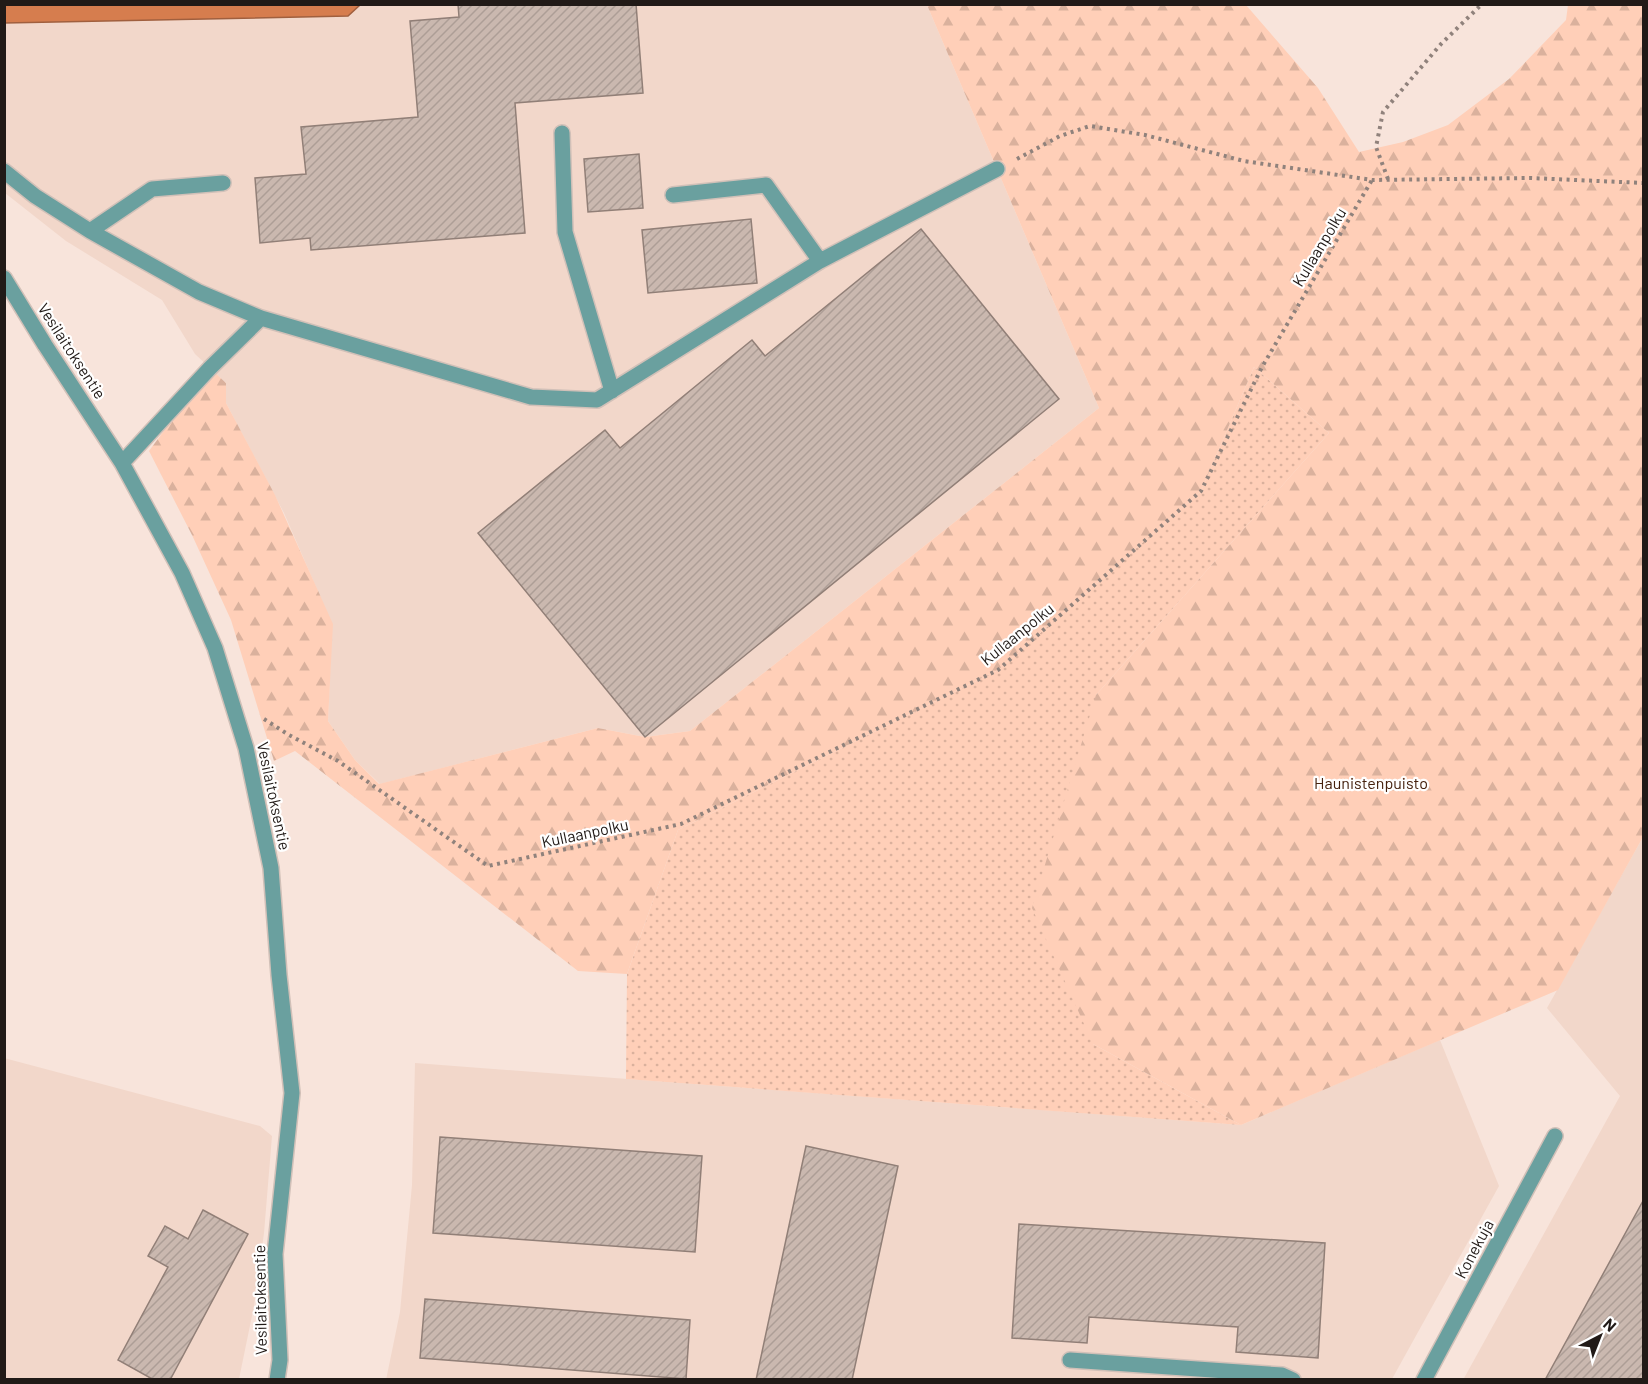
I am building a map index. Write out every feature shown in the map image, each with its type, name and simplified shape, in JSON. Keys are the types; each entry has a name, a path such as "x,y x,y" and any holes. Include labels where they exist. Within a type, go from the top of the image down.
{"street":[{"path":"562,133 565,232 612,391"},
{"path":"4,171 35,196 90,231 199,292 261,318 531,398 597,400 820,261 997,168"},
{"path":"90,231 152,189 223,183"},
{"path":"673,195 766,185 820,261"},
{"name":"Vesilaitoksentie","path":"4,278 122,463 182,573 215,648 246,748 271,868 279,975 292,1093 274,1254 280,1360 277,1380"},
{"path":"122,463 210,368 261,318"},
{"name":"Konekuja","path":"1424,1380 1555,1136"},
{"path":"1070,1360 1282,1375 1293,1380"}],"path":[{"path":"1388,179 1376,147 1383,112 1441,44 1482,4"},
{"path":"997,168 1060,136 1090,126 1145,135 1244,161 1372,180 1530,178 1644,183"},
{"name":"Kullaanpolku","path":"230,697 289,735 338,761 488,866 681,824 998,670 1202,490 1262,367 1372,180"}],"shaded area":[{"path":"360,4 927,5 1099,408 690,731 645,737 598,728 380,784 355,760 328,721 332,624 284,513 226,403 226,383 195,354 162,300 66,241 5,193 4,23 348,16"},
{"path":"4,5 360,5 348,16 5,23"},
{"path":"1643,837 1643,1379 1463,1380 1620,1096 1547,1008"},
{"path":"1440,1040 1499,1186 1392,1379 386,1380 400,1312 412,1185 415,1063 1241,1125"},
{"path":"4,1058 260,1126 272,1136 264,1233 254,1306 239,1379 5,1379"}],"green space":[{"name":"Haunistenpuisto","path":"927,5 1246,5 1318,88 1359,152 1403,142 1448,125 1509,79 1566,20 1568,5 1643,5 1643,837 1558,990 1241,1125 1093,1044 1032,908 1096,695 1329,433 1254,367 1201,491 998,670 678,830 627,974 578,971 295,751 274,761 231,620 192,535 149,451 210,368 226,383 226,403 275,495 333,624 328,721 355,760 379,784 598,728 645,737 690,731 1099,408"},
{"path":"1254,367 1329,433 1096,695 1093,1044 1241,1125 626,1079 627,974 678,830 998,670 1201,491"}],"building":[{"path":"458,4 636,4 643,93 515,103 525,233 311,250 310,238 260,243 255,178 306,174 301,127 418,117 410,21 459,17"},
{"path":"639,154 643,208 588,212 584,159"},
{"path":"751,219 757,283 648,293 642,230"},
{"path":"921,229 1059,399 645,737 478,533 605,430 620,448 752,340 765,356"},
{"path":"440,1137 702,1156 695,1252 433,1233"},
{"path":"806,1146 898,1166 852,1380 756,1380"},
{"path":"1644,1199 1644,1380 1545,1380"},
{"path":"203,1210 248,1234 170,1380 154,1380 118,1360 168,1267 148,1256 165,1226 188,1239"},
{"path":"1019,1224 1325,1243 1318,1358 1236,1352 1238,1327 1089,1317 1087,1343 1012,1338"},
{"path":"425,1299 690,1320 686,1379 420,1358"}]}
